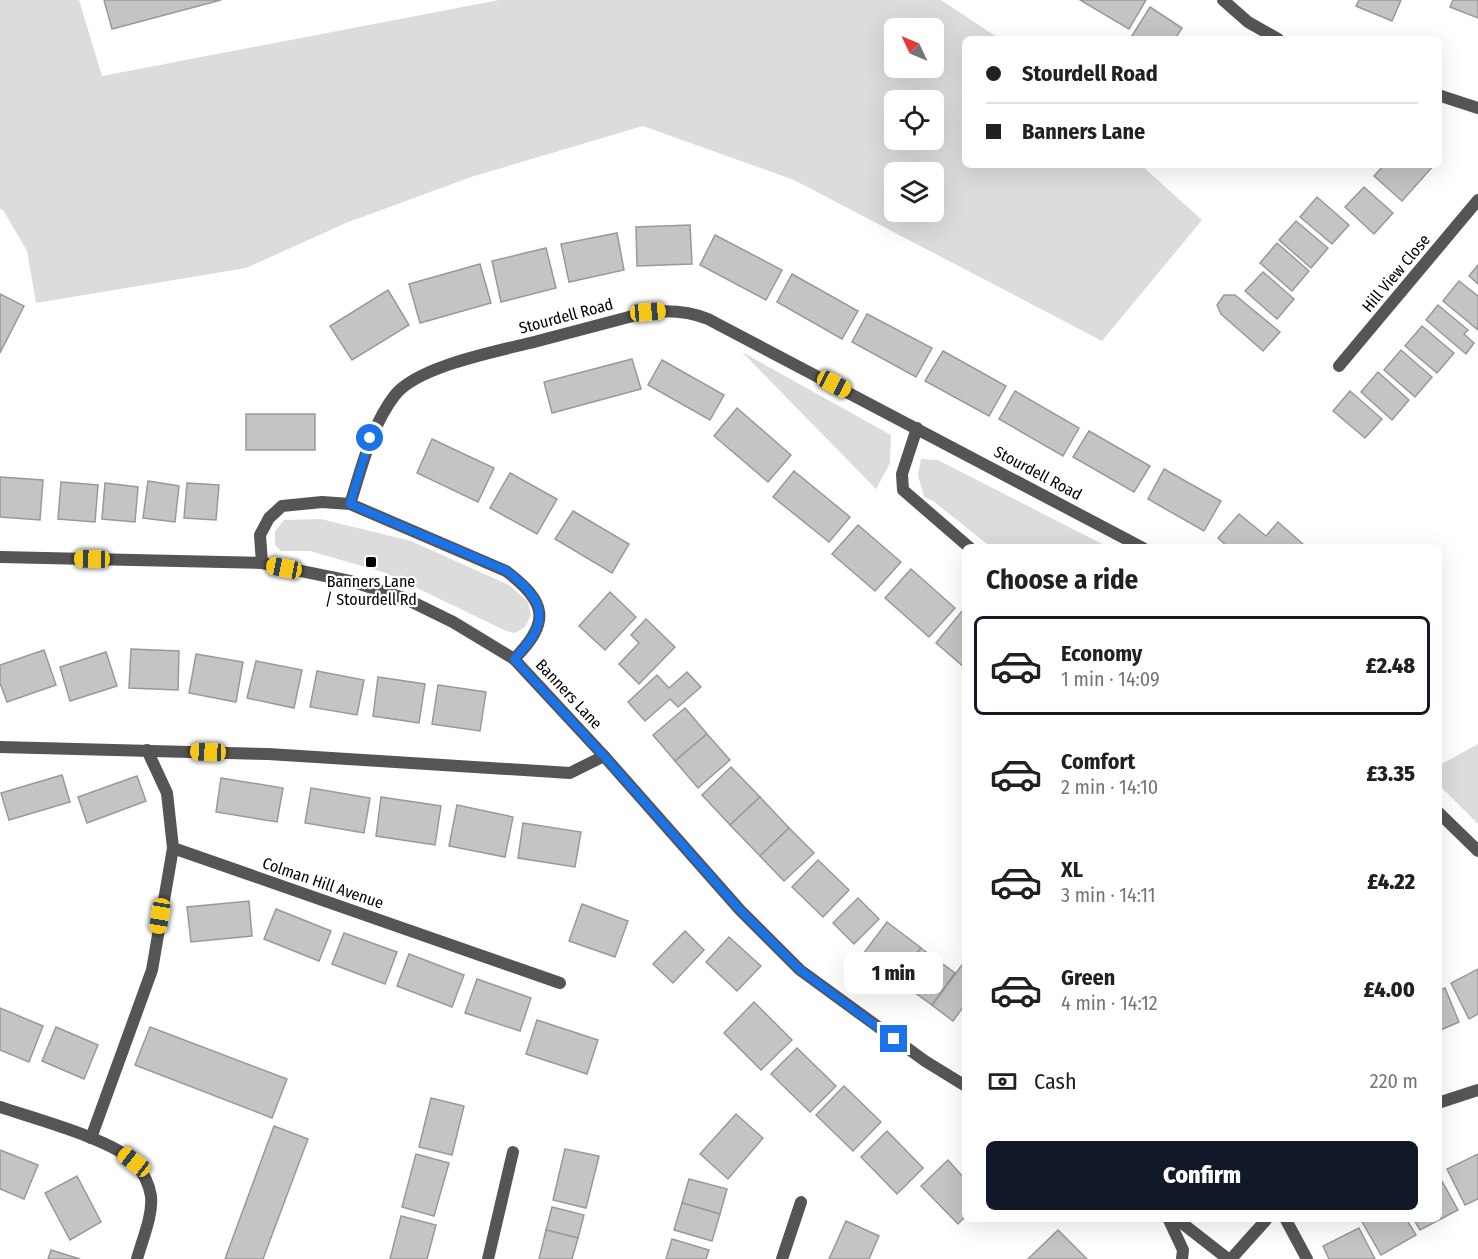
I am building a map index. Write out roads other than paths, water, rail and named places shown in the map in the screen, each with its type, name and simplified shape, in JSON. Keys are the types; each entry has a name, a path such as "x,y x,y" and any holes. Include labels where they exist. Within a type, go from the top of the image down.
{"street":[{"path":"1223,0 1248,22 1273,36"},
{"path":"1442,96 1478,108"},
{"name":"Hill View Close","path":"1338,366 1478,200"},
{"name":"Stourdell Road","path":"350,504 370,438 396,394 408,383 423,375 463,361 662,310 693,313 708,319 1135,544"},
{"path":"917,428 902,474 903,490 965,544"},
{"path":"262,563 260,535 269,518 282,506 322,502 350,504 507,571 526,586 538,602 540,620 530,643 514,659"},
{"name":"Banners Lane","path":"0,557 262,563 350,581 404,598 453,622 514,659 604,756 740,910 800,970 925,1061 962,1084"},
{"path":"0,747 268,754 570,773 604,756"},
{"path":"91,1138 152,970 173,848 167,793 147,750"},
{"path":"1442,816 1478,851"},
{"name":"Colman Hill Avenue","path":"173,848 560,983"},
{"path":"1442,1102 1478,1090"},
{"path":"0,1107 118,1149 134,1162 146,1179 151,1198 148,1222 137,1259"},
{"path":"488,1259 513,1152"},
{"path":"782,1259 801,1202"},
{"path":"1170,1222 1183,1250 1182,1259"},
{"path":"1181,1222 1230,1259 1264,1222"},
{"path":"1287,1222 1306,1259"}],"place":[{"name":"Banners Lane / Stourdell Rd","path":"371,562"}]}
